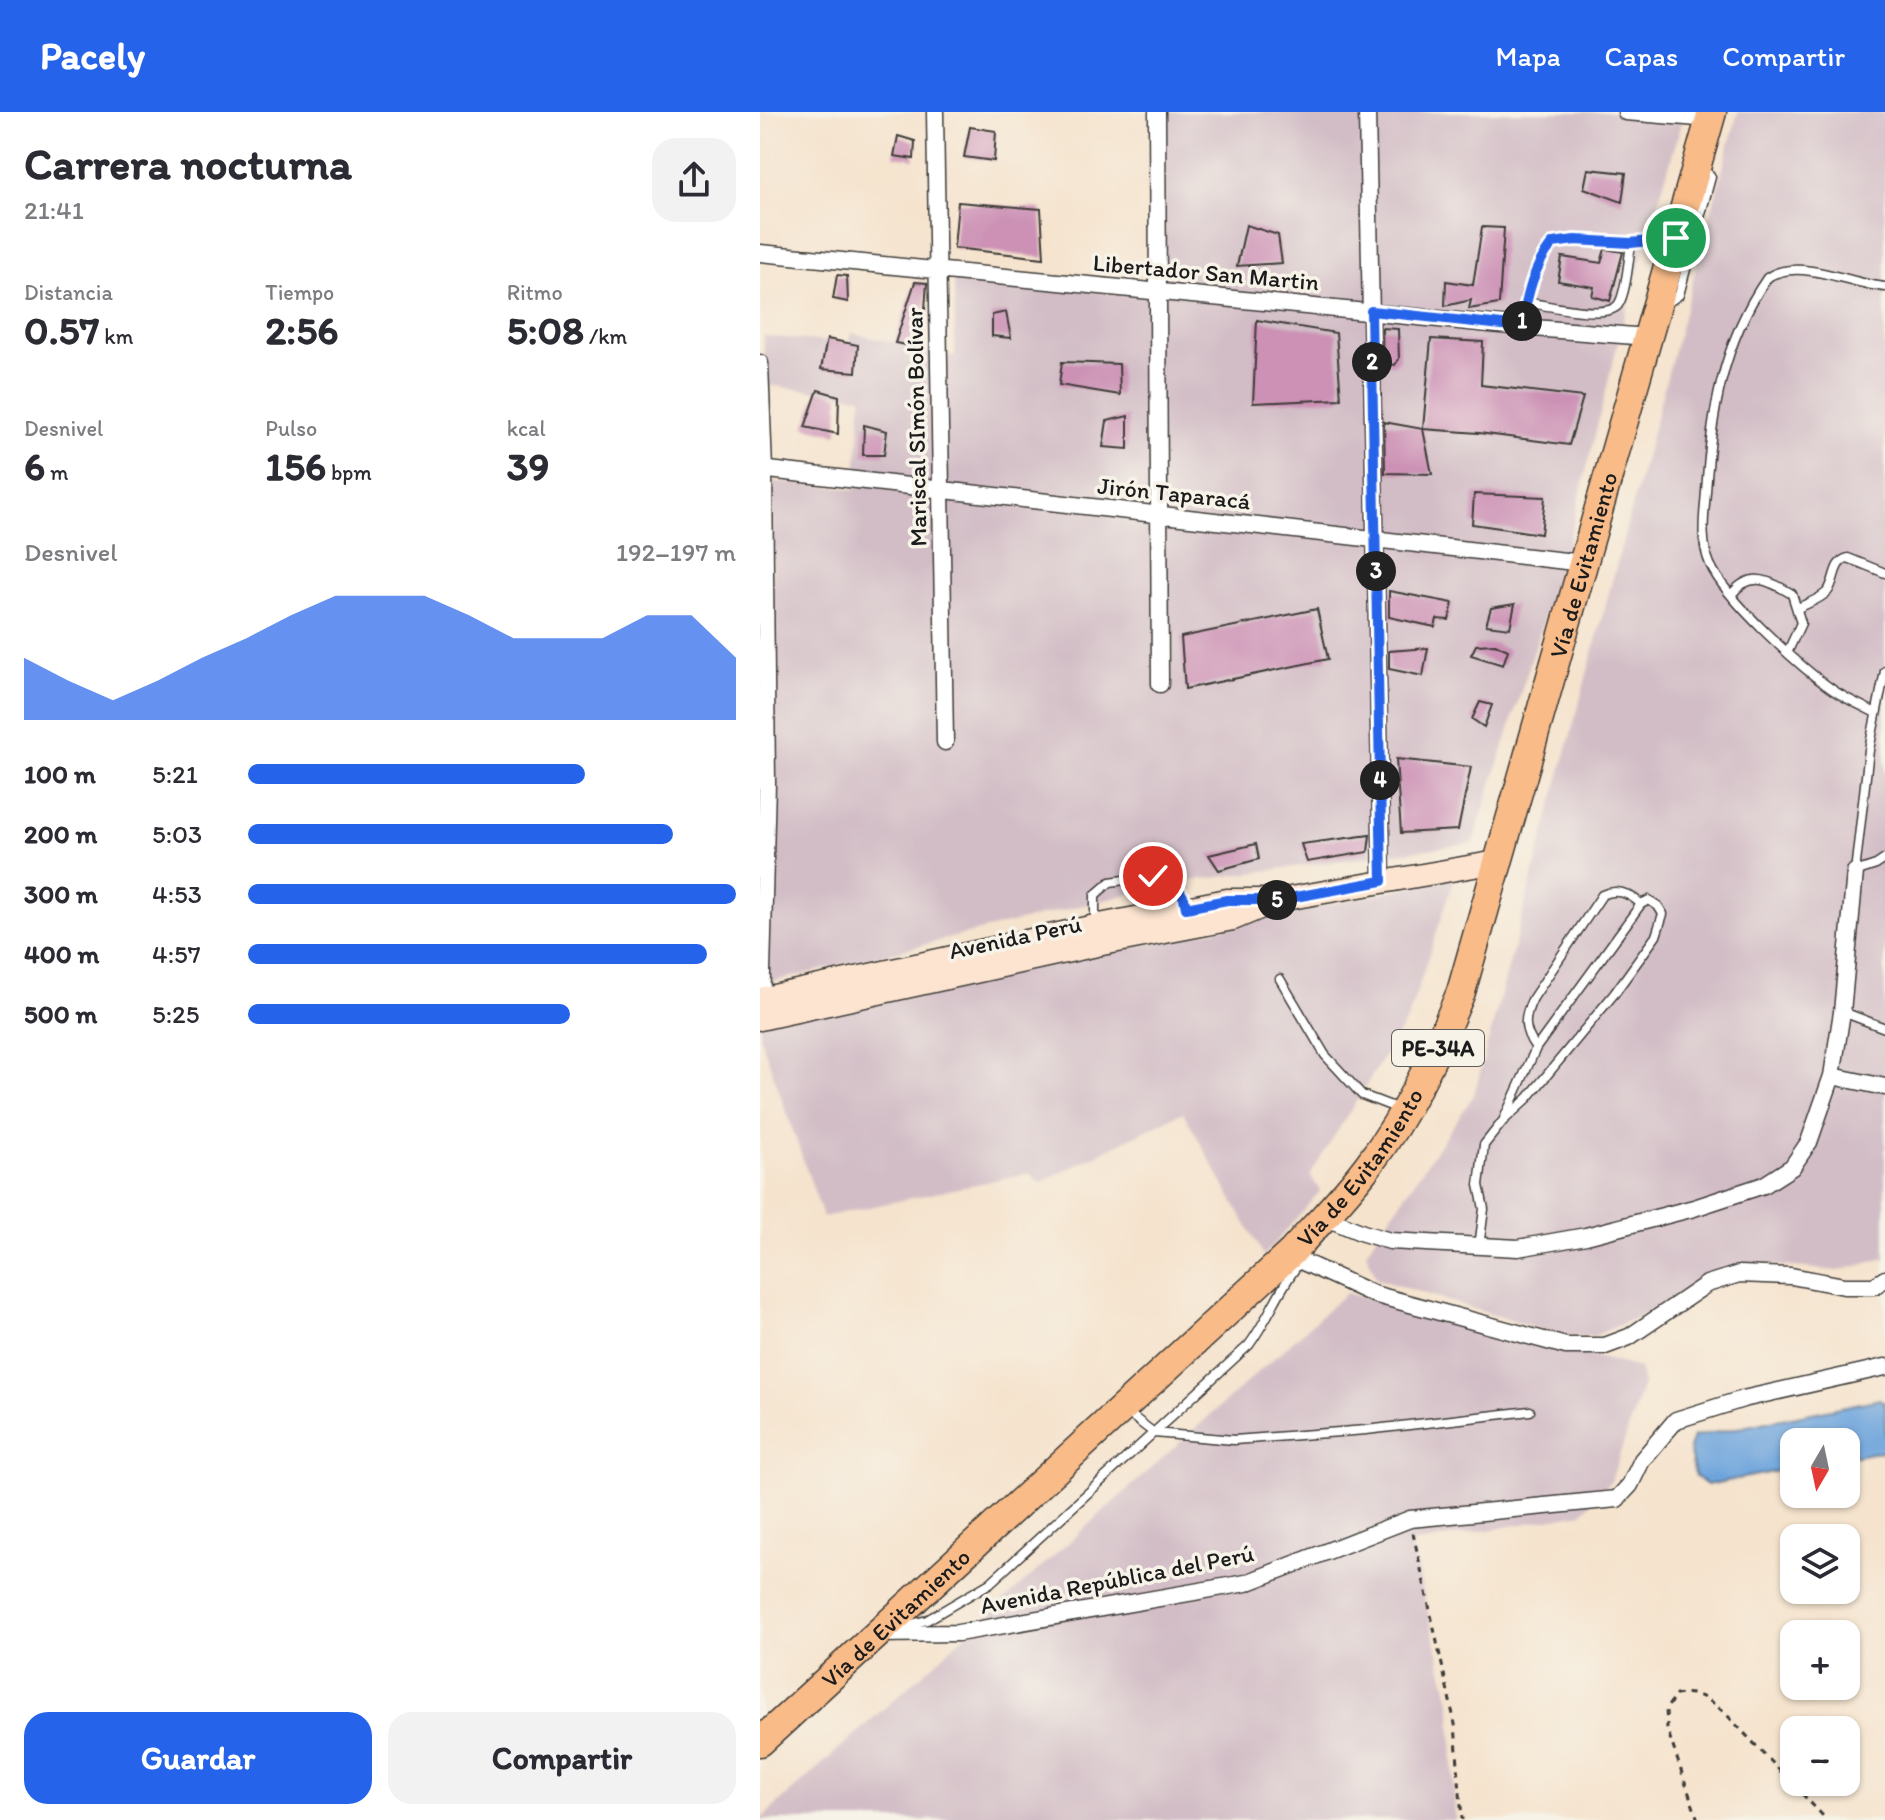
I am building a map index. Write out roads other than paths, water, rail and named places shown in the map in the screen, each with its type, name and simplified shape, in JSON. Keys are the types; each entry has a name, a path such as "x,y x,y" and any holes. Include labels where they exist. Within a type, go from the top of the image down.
{"highway":[{"name":"Vía de Evitamiento","path":"760,1742 1297,1256 1324,1217 1369,1164 1404,1111 1436,1052 1461,992 1711,115"}],"main road":[{"name":"Avenida Perú","path":"760,1009 1096,936 1187,918 1233,919 1279,900 1497,862"}],"street":[{"name":"Mariscal SImón Bolívar","path":"935,112 945,742"},
{"path":"1157,112 1160,684"},
{"path":"1367,112 1382,881"},
{"path":"1626,112 1711,115"},
{"name":"Libertador San Martin","path":"760,253 1521,327 1612,334 1651,324"},
{"path":"760,363 763,783 760,1009"},
{"name":"Jirón Taparacá","path":"762,469 1583,563"},
{"path":"1324,1217 1390,1241 1518,1248 1586,1236 1694,1208 1764,1185 1792,1167 1809,1142 1832,1076 1842,1012 1855,872"},
{"path":"1832,1076 1885,1087"},
{"path":"1297,1256 1373,1294 1566,1346 1605,1346 1629,1337 1707,1284 1739,1274 1791,1276 1844,1286 1874,1286 1885,1279"},
{"name":"Avenida República del Perú","path":"876,1634 958,1633 1246,1583 1410,1519 1617,1499 1630,1485 1642,1460 1676,1420 1743,1399 1885,1367"}],"lane":[{"path":"1651,324 1679,295 1711,177 1698,162"},
{"path":"1521,327 1542,256 1553,243 1575,240 1631,243 1676,238"},
{"path":"1526,302 1595,312 1611,311 1620,303 1631,243"},
{"path":"1876,713 1833,690 1745,612 1710,566 1703,540 1710,436 1717,392 1730,347 1759,289 1776,271 1798,269 1885,287"},
{"path":"1611,311 1612,334"},
{"path":"1798,608 1829,589 1843,559 1848,558 1885,573"},
{"path":"1732,594 1738,586 1753,579 1774,583 1792,594 1801,623 1788,651"},
{"path":"1885,671 1869,750 1855,872 1885,859"},
{"path":"1096,936 1095,895 1110,882 1153,876 1173,880 1184,898 1187,918"},
{"path":"1536,1048 1524,1026 1525,1013 1602,895 1611,891 1629,894 1641,904"},
{"path":"1479,1248 1484,1209 1479,1185 1484,1145 1503,1121 1528,1098 1614,994 1656,936 1663,914 1658,906 1649,900 1641,904 1536,1048 1503,1121"},
{"path":"1280,979 1325,1055 1362,1095 1404,1111"},
{"path":"1842,1012 1885,1028"},
{"path":"876,1634 927,1620 990,1583 1249,1345 1265,1323 1297,1256"},
{"path":"1124,1410 1154,1433 1234,1440 1366,1430 1530,1411"}],"water":[{"path":"1880,1399 1885,1403 1885,1449 1882,1451 1860,1455 1860,1428 1780,1428 1780,1471 1707,1485 1695,1476 1689,1448 1693,1437"}]}
